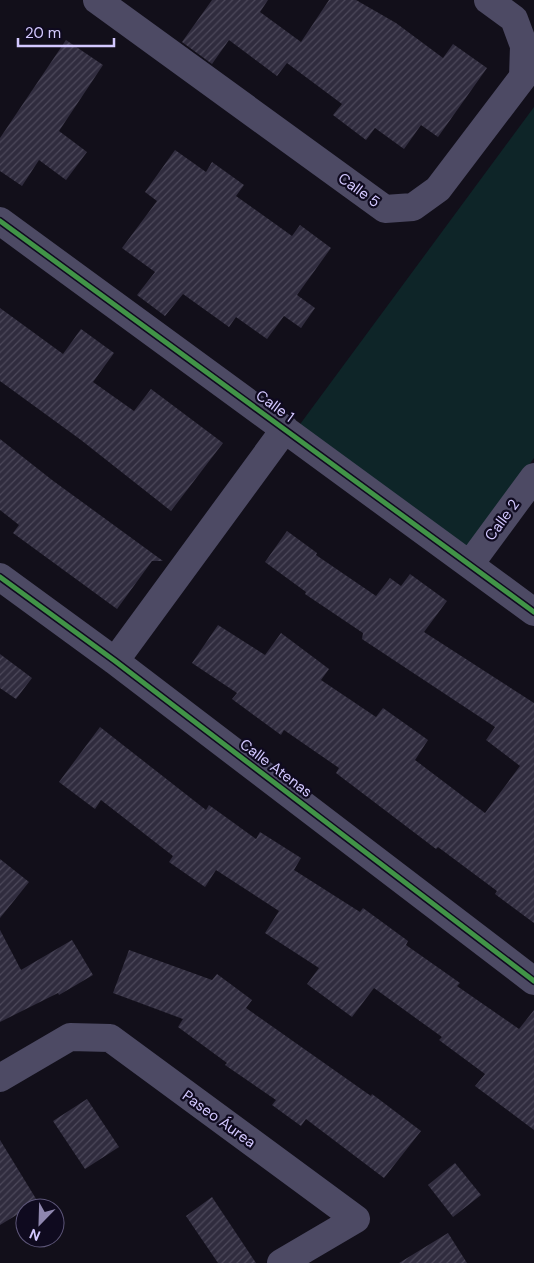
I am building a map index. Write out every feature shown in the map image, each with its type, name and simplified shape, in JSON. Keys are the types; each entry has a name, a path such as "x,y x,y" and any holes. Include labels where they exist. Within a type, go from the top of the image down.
{"street":[{"name":"Calle 5","path":"97,0 385,209 413,207 438,190 523,77 524,46 514,19 488,0"},
{"name":"Calle 1","path":"0,221 534,612"},
{"path":"116,661 285,428"},
{"name":"Calle 2","path":"470,564 534,477"},
{"name":"Calle Atenas","path":"0,578 116,661 534,981"},
{"name":"Paseo Áurea","path":"0,1078 70,1037 110,1038 356,1219 281,1263"}],"green space":[{"path":"534,107 534,458 467,550 298,427"}],"building":[{"path":"212,0 268,0 260,12 301,42 329,0 356,0 396,23 443,58 453,44 487,68 438,137 421,125 404,149 375,128 366,140 333,115 342,104 287,63 277,76 229,40 212,64 182,42"},
{"path":"66,40 103,65 59,131 87,152 66,180 39,160 22,186 0,171 0,138"},
{"path":"175,150 206,172 212,162 244,185 236,196 292,236 300,225 331,248 297,295 315,308 301,328 284,316 267,339 236,317 229,327 183,294 165,316 137,295 155,272 122,248 157,201 145,192"},
{"path":"0,308 63,354 81,329 114,353 93,382 134,411 151,389 223,443 171,511 81,440 0,381"},
{"path":"0,439 52,480 163,561 152,561 117,609 13,533 19,525 0,510"},
{"path":"287,531 317,553 316,555 376,596 390,578 401,586 410,574 447,601 424,632 534,703 534,923 495,894 497,891 438,847 436,849 336,773 339,768 284,730 281,735 232,699 237,693 192,663 218,625 265,655 281,633 329,669 321,680 376,717 383,708 428,740 415,760 485,813 520,766 486,740 495,727 362,639 363,633 305,594 306,592 265,562"},
{"path":"0,654 32,678 16,699 0,688"},
{"path":"100,727 206,810 209,805 256,839 260,832 301,858 294,870 360,912 363,908 408,941 406,945 460,983 457,986 519,1029 534,1010 534,1130 475,1086 485,1074 439,1040 442,1037 374,988 352,1017 307,984 319,968 265,933 279,911 216,870 205,887 169,862 173,856 101,800 95,809 59,782"},
{"path":"0,859 29,882 0,918"},
{"path":"0,930 21,970 72,940 93,975 59,995 58,993 0,1022"},
{"path":"129,950 212,980 217,974 252,1000 246,1008 371,1096 372,1094 421,1131 384,1178 306,1119 301,1126 272,1105 276,1100 225,1065 227,1063 178,1027 183,1019 113,993"},
{"path":"87,1099 119,1147 85,1169 53,1121"},
{"path":"0,1140 36,1198 15,1198 15,1216 0,1225"},
{"path":"455,1163 481,1195 453,1217 428,1185"},
{"path":"212,1197 256,1263 218,1263 186,1216"},
{"path":"448,1233 467,1263 399,1263"}],"cycle path":[{"path":"0,221 534,612"},
{"path":"0,577 115,661 534,981"}]}
